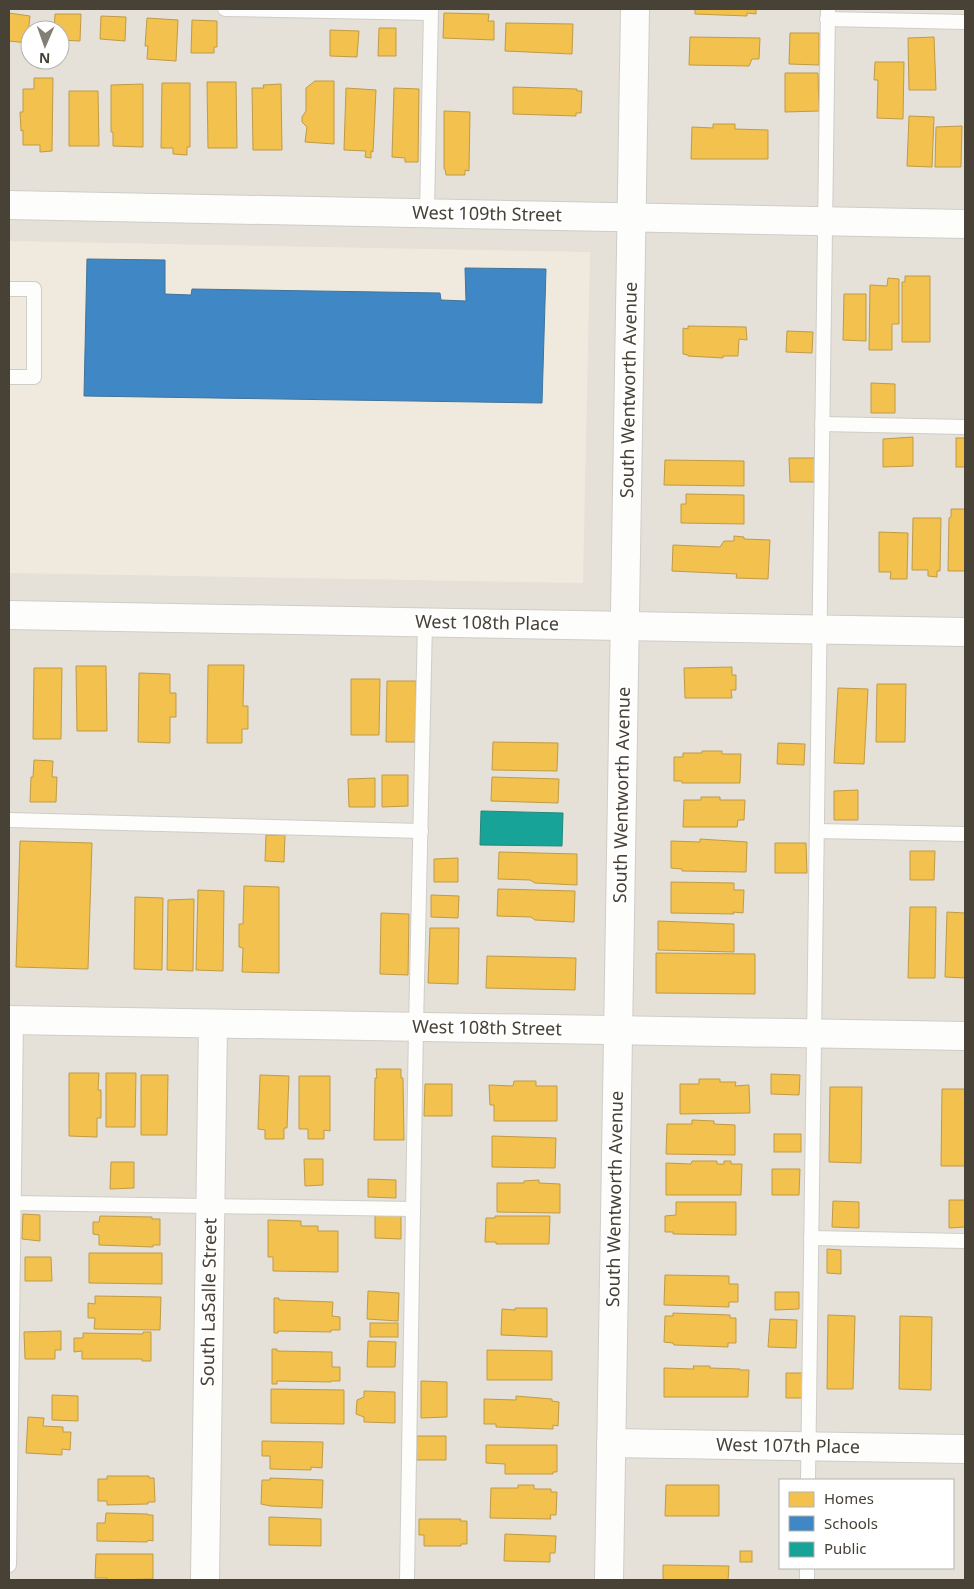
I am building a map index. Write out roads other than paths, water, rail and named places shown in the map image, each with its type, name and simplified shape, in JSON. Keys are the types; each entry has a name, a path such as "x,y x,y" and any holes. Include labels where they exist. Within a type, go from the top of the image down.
{"street":[{"name":"South Wentworth Avenue","path":"609,1580 635,9"},
{"name":"West 109th Street","path":"9,205 965,224"},
{"name":"West 108th Place","path":"9,614 965,632"},
{"name":"West 108th Street","path":"12,1020 965,1036"},
{"name":"South LaSalle Street","path":"205,1580 214,1024"},
{"name":"West 107th Place","path":"611,1443 965,1449"}],"lane":[{"path":"225,9 430,11 427,213"},
{"path":"808,1479 828,14 965,22"},
{"path":"9,289 34,289 34,377 9,377"},
{"path":"822,424 965,427"},
{"path":"407,1580 425,622"},
{"path":"9,820 421,830"},
{"path":"817,830 965,834"},
{"path":"9,1565 14,1203 12,1020"},
{"path":"14,1203 413,1209"},
{"path":"811,1238 965,1241"}]}
